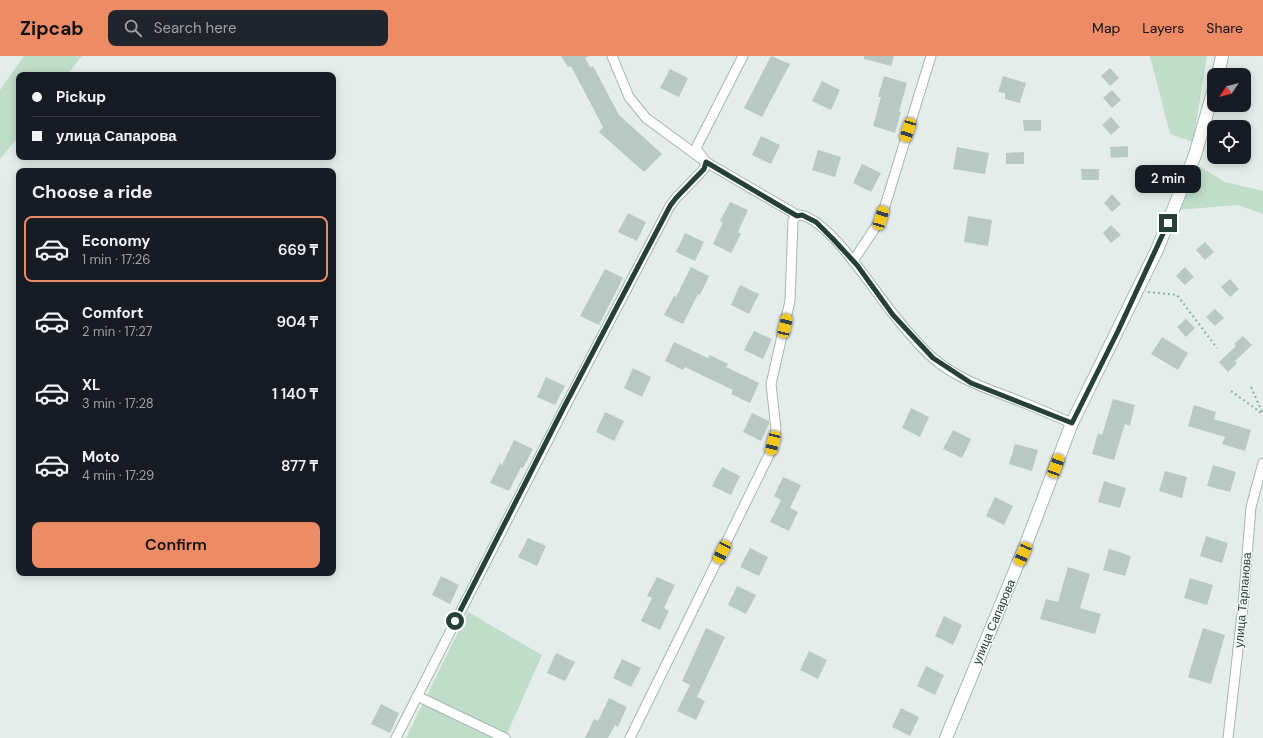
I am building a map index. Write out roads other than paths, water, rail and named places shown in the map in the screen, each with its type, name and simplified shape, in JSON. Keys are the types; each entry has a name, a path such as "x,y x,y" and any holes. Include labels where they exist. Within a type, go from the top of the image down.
{"main road":[{"path":"1219,68 1222,56"},
{"name":"улица Сапарова","path":"946,738 1028,539 1072,423 1157,250 1195,155 1207,112"}],"street":[{"path":"612,56 629,97 646,118 706,162 797,216 802,215 816,222 853,261 893,315 933,358 971,383 1072,423"},
{"path":"706,162 697,150 697,146 743,56"},
{"path":"853,261 881,218 931,56"},
{"path":"396,738 564,407 670,206 704,169 706,162"},
{"path":"630,738 771,452 776,429 771,384 790,300 793,220 797,216"},
{"name":"улица Тарпанова","path":"1228,738 1243,605 1251,507 1263,463"},
{"path":"417,696 505,738"}]}
